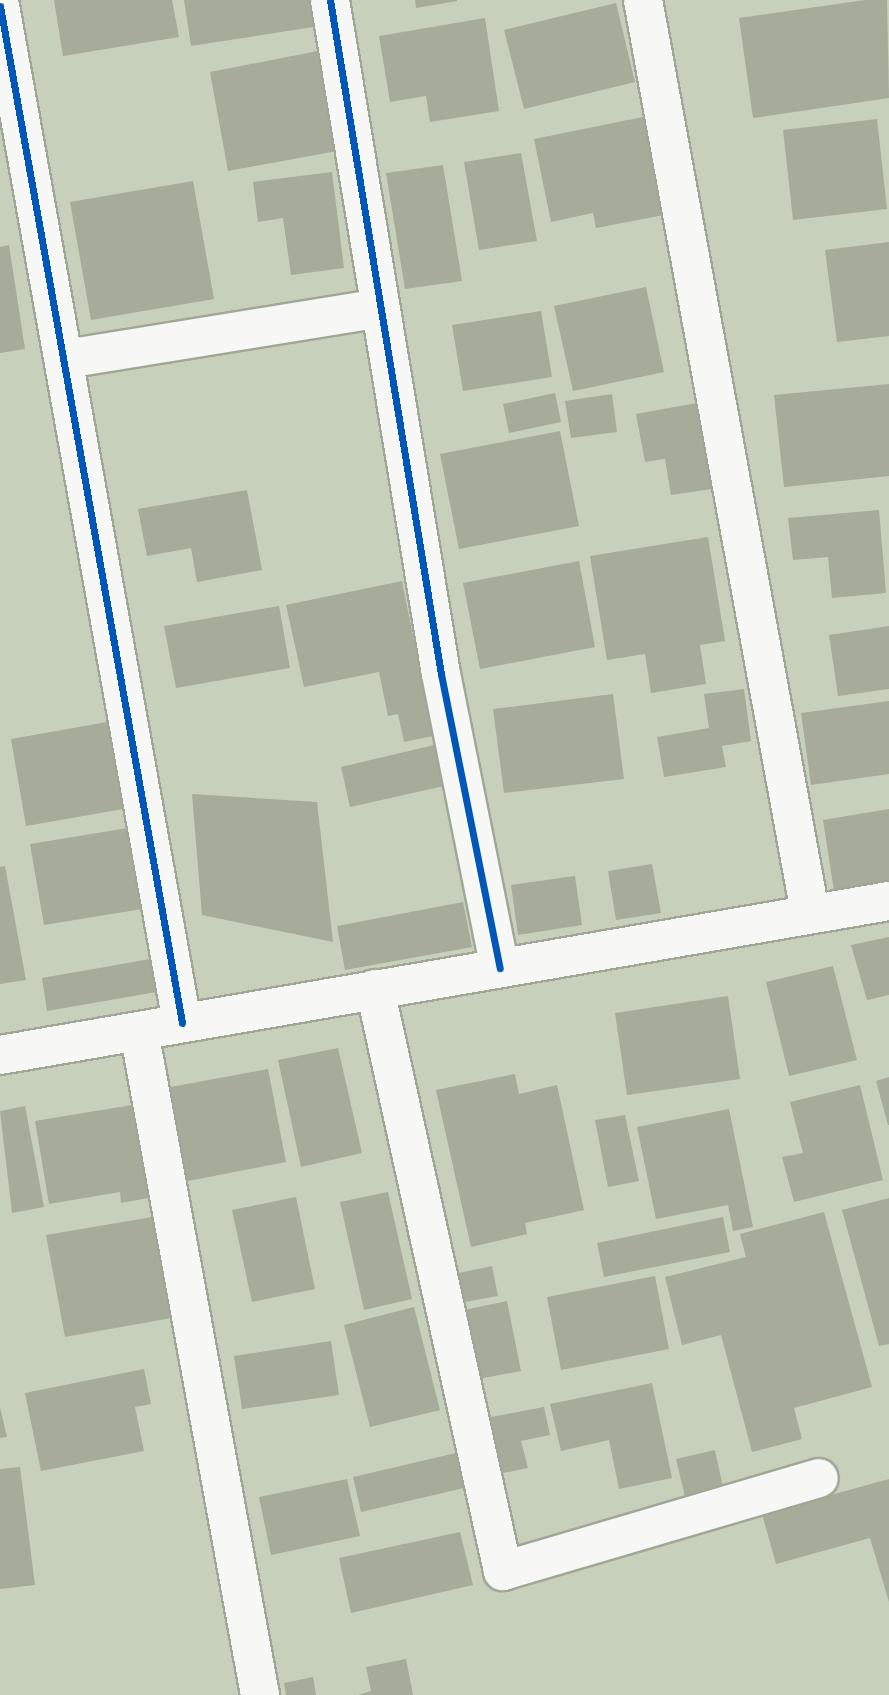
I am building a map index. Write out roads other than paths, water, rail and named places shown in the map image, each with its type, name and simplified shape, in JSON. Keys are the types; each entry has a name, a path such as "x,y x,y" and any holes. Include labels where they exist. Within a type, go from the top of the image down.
{"street":[{"path":"330,0 441,674 500,968"},
{"path":"643,0 810,913"},
{"path":"0,6 66,359 182,1023"},
{"path":"66,359 380,307"},
{"path":"0,1055 889,901"},
{"path":"375,989 503,1571 819,1478"},
{"path":"139,1031 260,1695"}]}
